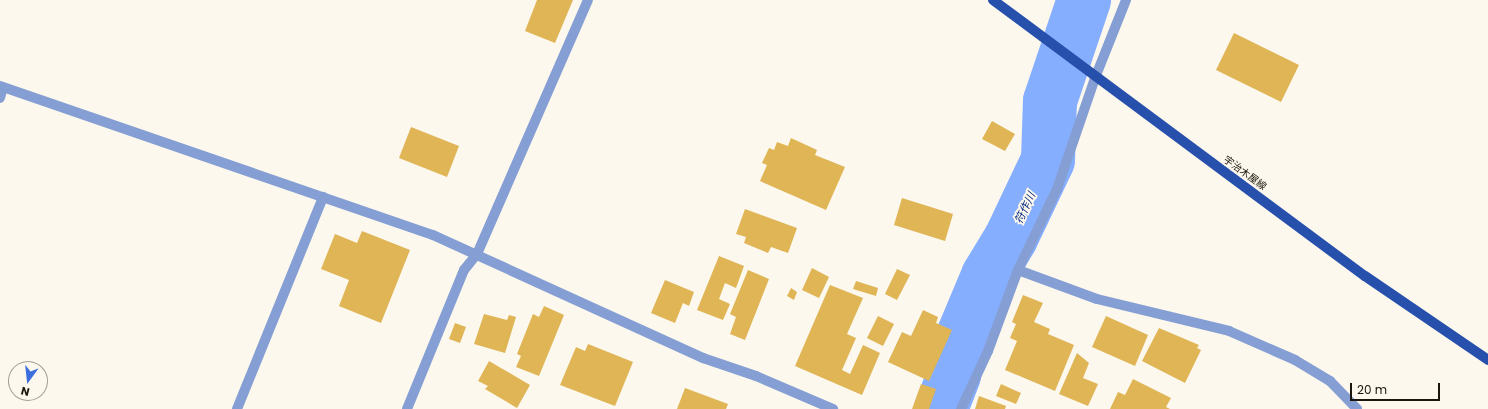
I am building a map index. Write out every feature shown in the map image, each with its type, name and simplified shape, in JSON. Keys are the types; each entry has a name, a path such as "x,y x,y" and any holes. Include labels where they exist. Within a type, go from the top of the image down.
{"main road":[{"name":"宇治木屋線","path":"993,0 1080,67 1365,276 1488,360"}],"street":[{"path":"408,409 464,270 478,254 588,0"},
{"path":"961,409 988,351 1018,270 1057,190 1095,78 1126,0"},
{"path":"0,98 1,87 433,235 478,254 566,298 696,355 756,376 833,409"},
{"path":"237,409 323,197"},
{"path":"1018,270 1097,299 1230,331 1295,360 1330,381 1356,409"}],"building":[{"path":"537,0 573,0 555,43 525,31"},
{"path":"1234,33 1299,65 1281,102 1216,70"},
{"path":"992,121 1015,134 1005,151 982,139"},
{"path":"411,127 459,146 447,177 399,158"},
{"path":"791,138 817,150 815,155 845,167 826,210 760,181 767,165 762,163 769,148 774,150 777,142 788,146"},
{"path":"902,198 953,214 945,241 894,225"},
{"path":"745,209 797,228 788,253 771,247 768,253 744,243 746,237 736,234"},
{"path":"362,231 410,250 381,323 339,306 349,280 321,269 335,234 357,243"},
{"path":"719,256 744,266 736,288 725,283 719,299 730,304 723,320 697,310"},
{"path":"812,268 829,277 819,298 802,290"},
{"path":"897,269 910,275 897,300 885,294"},
{"path":"748,270 769,279 745,340 730,334 736,317 730,314"},
{"path":"665,280 694,292 689,306 683,303 675,323 651,313"},
{"path":"856,281 878,288 876,296 853,289"},
{"path":"830,285 863,298 847,334 856,338 842,370 850,374 863,345 880,353 862,395 795,366"},
{"path":"791,288 797,292 794,300 787,296"},
{"path":"1023,295 1043,303 1034,322 1050,329 1048,334 1074,345 1055,391 1005,370 1017,341 1010,338 1016,324 1012,322"},
{"path":"544,306 564,315 539,376 516,367 521,356 517,354 533,314 539,317"},
{"path":"923,310 938,317 936,323 952,330 929,381 888,362 902,332 911,336"},
{"path":"484,314 507,320 509,315 516,317 505,353 474,344"},
{"path":"878,316 894,324 883,346 867,338"},
{"path":"1106,316 1148,335 1135,366 1092,347"},
{"path":"455,323 466,327 460,343 449,339"},
{"path":"1159,328 1199,345 1197,348 1201,350 1185,383 1142,361"},
{"path":"588,344 633,362 615,406 560,385 576,347 585,351"},
{"path":"1077,353 1089,363 1083,378 1098,384 1088,406 1059,394"},
{"path":"489,361 530,385 517,408 485,389 488,386 478,381"},
{"path":"1133,379 1171,398 1166,407 1170,409 1110,409 1118,392 1125,395"},
{"path":"921,384 936,389 929,409 912,409"},
{"path":"1001,384 1021,393 1016,404 996,396"},
{"path":"685,388 728,404 726,409 677,409"},
{"path":"979,396 1006,406 1005,409 975,409"}],"waterway":[{"name":"符作川","path":"941,409 954,375 962,338 988,276 1011,238 1048,160 1050,101 1084,0"}]}
